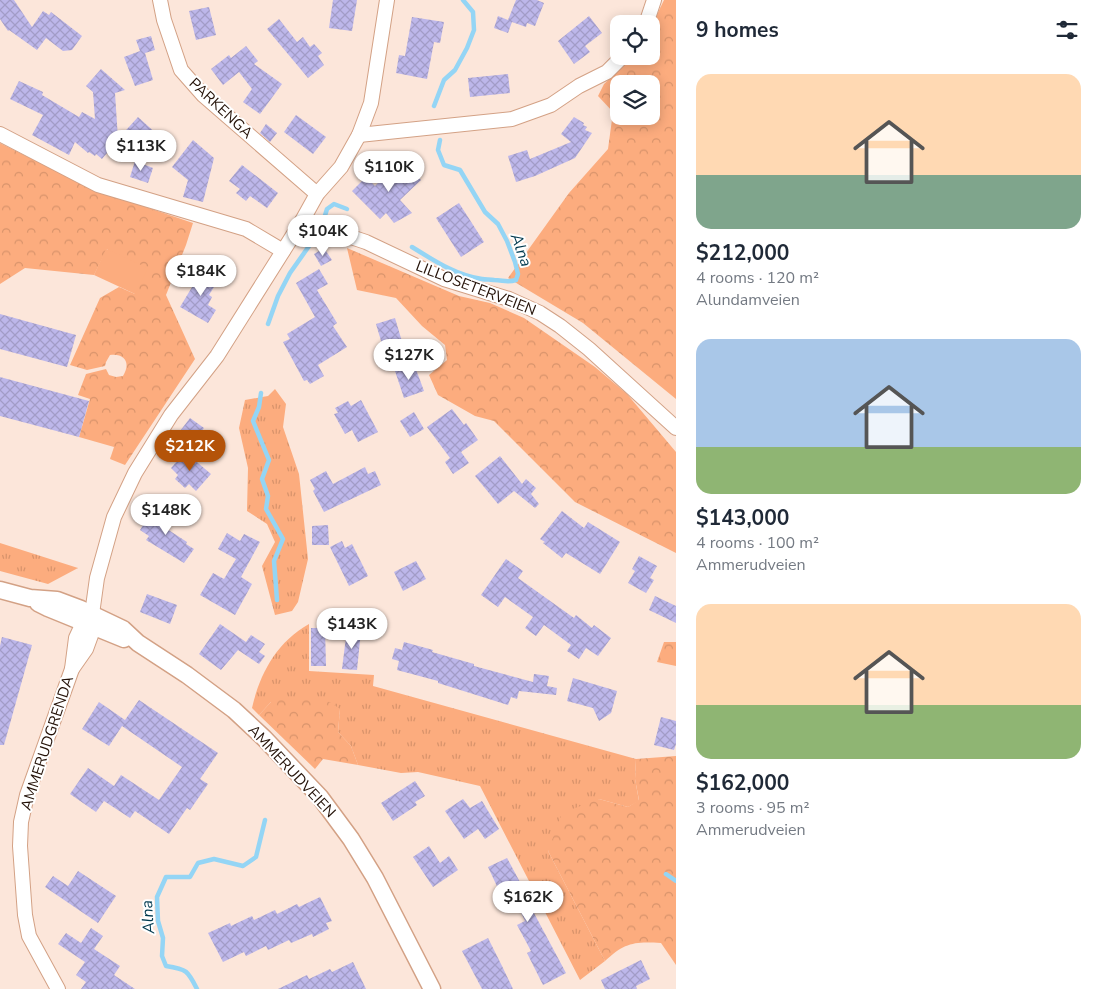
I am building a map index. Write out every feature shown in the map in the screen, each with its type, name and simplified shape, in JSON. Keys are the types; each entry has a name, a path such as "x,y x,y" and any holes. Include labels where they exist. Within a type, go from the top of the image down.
{"street":[{"name":"PARKENGA","path":"160,0 164,20 181,70 203,95 317,194"},
{"name":"AMMERUDGRENDA","path":"58,989 29,936 25,917 20,846 22,822 27,795 72,669 74,645 90,621 96,585 114,517 135,473 171,415 217,356 317,194 341,167 358,135 371,102 386,0"},
{"path":"649,15 654,0"},
{"path":"358,135 512,119 550,104 607,72 614,65"},
{"path":"0,134 98,185 246,229 283,251"},
{"name":"LILLOSETERVEIEN","path":"302,221 320,231 345,235 366,242 444,279 509,298 540,313 589,349 676,428"},
{"name":"AMMERUDVEIEN","path":"0,590 30,598 48,608 90,621 118,638 138,643 187,675 234,710 320,796 351,839 371,870 432,989"}],"green space":[{"path":"664,0 676,0 676,399 583,323 508,278 569,193 608,149 611,125 660,125 660,75 614,75 624,65 660,65 660,15 657,15"},
{"path":"610,78 610,109 598,96 604,84"},
{"path":"0,143 90,188 193,223 166,295 195,359 125,465 110,459 114,447 79,437 90,399 78,395 86,374 106,369 109,375 123,376 126,367 125,360 123,357 110,355 105,366 87,370 70,365 100,298 119,287 135,294 107,249 94,275 25,268 0,284"},
{"path":"347,248 459,296 490,303 524,318 595,367 627,394 676,452 676,553 575,502 494,421 475,416 438,395 429,375 447,360 445,345 422,326 396,298 357,290"},
{"path":"106,249 148,268 135,294 94,275"},
{"path":"275,389 286,404 283,427 299,474 308,559 298,602 292,611 275,615 262,566 275,542 267,524 247,511 248,468 239,428 245,400 268,396"},
{"path":"0,543 78,568 48,584 0,571"},
{"path":"309,624 309,671 374,675 373,686 636,759 635,779 639,801 628,807 599,799 548,851 605,961 580,980 480,786 418,772 401,773 358,765 351,746 338,732 340,709 271,702 259,715 252,708 265,671 279,649 298,631"},
{"path":"664,642 676,642 676,666 657,662"},
{"path":"283,697 330,702 340,709 338,732 351,746 358,765 323,759 315,769 259,715 271,702"},
{"path":"676,756 676,965 661,943 652,942 630,944 618,950 605,961 548,851 562,813 599,799 628,807 639,800 635,779 636,759"}],"building":[{"path":"0,0 14,0 32,27 43,11 49,15 51,12 82,36 72,50 63,51 46,38 37,50 8,31 0,19"},
{"path":"333,0 357,0 352,31 329,28"},
{"path":"516,0 537,0 544,3 535,26 527,23 526,27 512,22 508,33 494,28 498,16 508,20"},
{"path":"209,7 216,35 196,40 189,11"},
{"path":"589,16 602,33 585,46 590,52 574,64 558,41"},
{"path":"412,17 444,22 440,43 434,42 427,79 396,73 399,55 405,56"},
{"path":"279,19 297,42 303,37 310,47 314,44 322,53 318,56 324,65 308,78 267,29"},
{"path":"151,36 155,50 145,53 153,80 135,86 124,57 140,51 136,40"},
{"path":"246,46 258,61 254,64 282,84 260,114 243,102 252,89 239,72 223,85 211,69 229,55 231,58"},
{"path":"101,69 125,90 115,93 118,139 138,117 159,136 136,160 117,141 102,159 96,154 95,156 88,153 75,142 69,155 32,135 43,115 10,99 19,81 43,92 42,95 79,117 82,112 95,119 93,92 86,86"},
{"path":"508,74 510,93 470,97 468,78"},
{"path":"296,115 326,137 313,154 284,132"},
{"path":"574,117 584,123 583,125 587,127 585,130 592,133 575,158 535,176 516,182 508,156 527,150 530,159 571,142 561,134"},
{"path":"266,124 277,133 270,142 260,133"},
{"path":"193,140 214,158 203,202 183,197 188,180 172,167"},
{"path":"401,160 421,180 400,200 412,213 394,223 386,213 380,219 352,191 366,177 375,186"},
{"path":"135,161 153,168 148,183 130,177"},
{"path":"242,165 278,193 267,208 250,196 246,201 236,193 240,189 229,181"},
{"path":"459,203 484,242 461,257 436,218"},
{"path":"324,248 332,260 321,266 314,254"},
{"path":"203,269 219,279 209,295 212,297 208,305 216,310 208,323 180,307"},
{"path":"319,269 328,284 317,290 337,323 333,326 347,347 318,365 324,376 310,384 307,380 304,381 283,342 290,339 287,334 315,317 296,283"},
{"path":"0,314 76,335 67,367 0,349"},
{"path":"395,318 403,345 384,351 376,324"},
{"path":"414,364 424,391 404,398 395,371"},
{"path":"0,377 89,401 79,437 0,416"},
{"path":"361,400 378,432 358,442 352,430 345,434 334,414 338,413 335,408 348,401 351,406"},
{"path":"452,409 464,425 466,423 478,440 461,452 469,463 453,474 445,462 450,458 427,427"},
{"path":"414,412 424,429 410,437 400,421"},
{"path":"190,418 204,428 191,445 177,435"},
{"path":"185,452 211,474 196,491 189,484 185,488 175,479 178,475 171,468"},
{"path":"500,456 522,484 526,479 536,488 531,494 539,504 535,508 514,491 498,504 475,476"},
{"path":"365,467 368,474 375,471 381,485 324,512 313,491 315,489 310,480 326,471 333,484"},
{"path":"160,509 170,516 167,521 170,523 167,529 194,549 184,563 146,540 149,536 140,530 152,511 157,514"},
{"path":"562,511 584,528 588,522 620,542 600,574 566,553 562,558 540,539"},
{"path":"328,525 329,545 312,545 312,526"},
{"path":"227,533 240,541 244,534 260,542 241,577 252,584 235,615 200,595 213,573 224,579 236,559 218,549"},
{"path":"342,541 345,548 352,544 368,576 349,586 330,547"},
{"path":"639,556 657,566 650,578 654,580 646,593 628,583 635,571 632,569"},
{"path":"506,559 523,571 518,578 574,618 576,615 592,628 594,625 611,638 598,656 586,648 579,659 567,651 571,645 544,625 536,636 525,628 533,617 505,597 498,607 481,595"},
{"path":"416,561 426,579 403,591 394,572"},
{"path":"147,594 177,605 170,624 140,612"},
{"path":"655,596 676,606 676,623 649,610"},
{"path":"220,624 246,642 251,635 265,644 259,652 265,656 259,664 238,650 221,670 199,654"},
{"path":"311,628 325,628 326,666 311,666"},
{"path":"347,629 361,631 357,670 342,669"},
{"path":"2,637 32,645 4,745 0,745 0,646"},
{"path":"404,642 474,664 474,666 533,682 534,674 549,676 547,686 557,688 556,695 519,691 517,699 511,697 508,705 438,683 438,681 397,670 399,661 392,659 395,648 402,650"},
{"path":"573,678 617,691 611,713 599,721 593,708 567,701"},
{"path":"139,700 218,753 200,779 208,784 190,810 187,808 169,834 135,811 130,818 104,801 96,812 70,794 88,768 114,786 121,775 159,800 182,767 122,726 109,746 82,729 99,702 125,720"},
{"path":"661,717 676,721 676,744 674,750 654,745"},
{"path":"415,781 425,796 415,802 417,805 393,821 381,803"},
{"path":"463,799 470,808 482,801 499,829 485,839 478,829 464,839 445,811"},
{"path":"429,846 440,863 449,856 458,870 433,887 413,857"},
{"path":"507,858 521,884 525,883 532,897 527,900 566,973 543,985 527,953 531,951 517,925 525,921 511,892 502,897 488,867"},
{"path":"78,871 116,896 98,923 45,887 53,876 68,886"},
{"path":"320,897 332,921 326,923 329,929 313,937 312,934 291,943 289,940 268,950 266,946 246,956 244,952 223,962 208,933 230,923 231,926 252,916 254,920 275,910 277,914 297,904 299,907"},
{"path":"91,928 103,936 94,949 120,966 114,975 135,989 81,989 86,982 76,975 85,962 58,944 66,933 81,943"},
{"path":"488,938 513,989 482,989 462,951"},
{"path":"641,960 650,979 636,986 637,989 605,989 601,980"},
{"path":"353,962 366,989 278,989 307,975 309,979 330,969 332,972"}],"waterway":[{"name":"Alna","path":"434,106 444,80 455,70 474,30 473,12 463,0"},
{"name":"Alna","path":"412,247 463,275 510,281 516,280 518,274 507,241 498,224 485,212 460,170 444,165 438,150 440,140"},
{"name":"Alna","path":"323,222 327,209 334,204 347,209"},
{"name":"Alna","path":"268,324 278,296 290,273 314,239"},
{"name":"Alna","path":"261,393 259,407 253,421 269,460 262,479 268,496 266,509 283,539 274,561 277,600"},
{"name":"Alna","path":"197,989 186,972 178,968 166,966 162,956 163,938 158,921 157,897 166,877 190,877 198,863 214,859 243,866 256,857 265,820"},
{"path":"666,874 676,881"}]}
